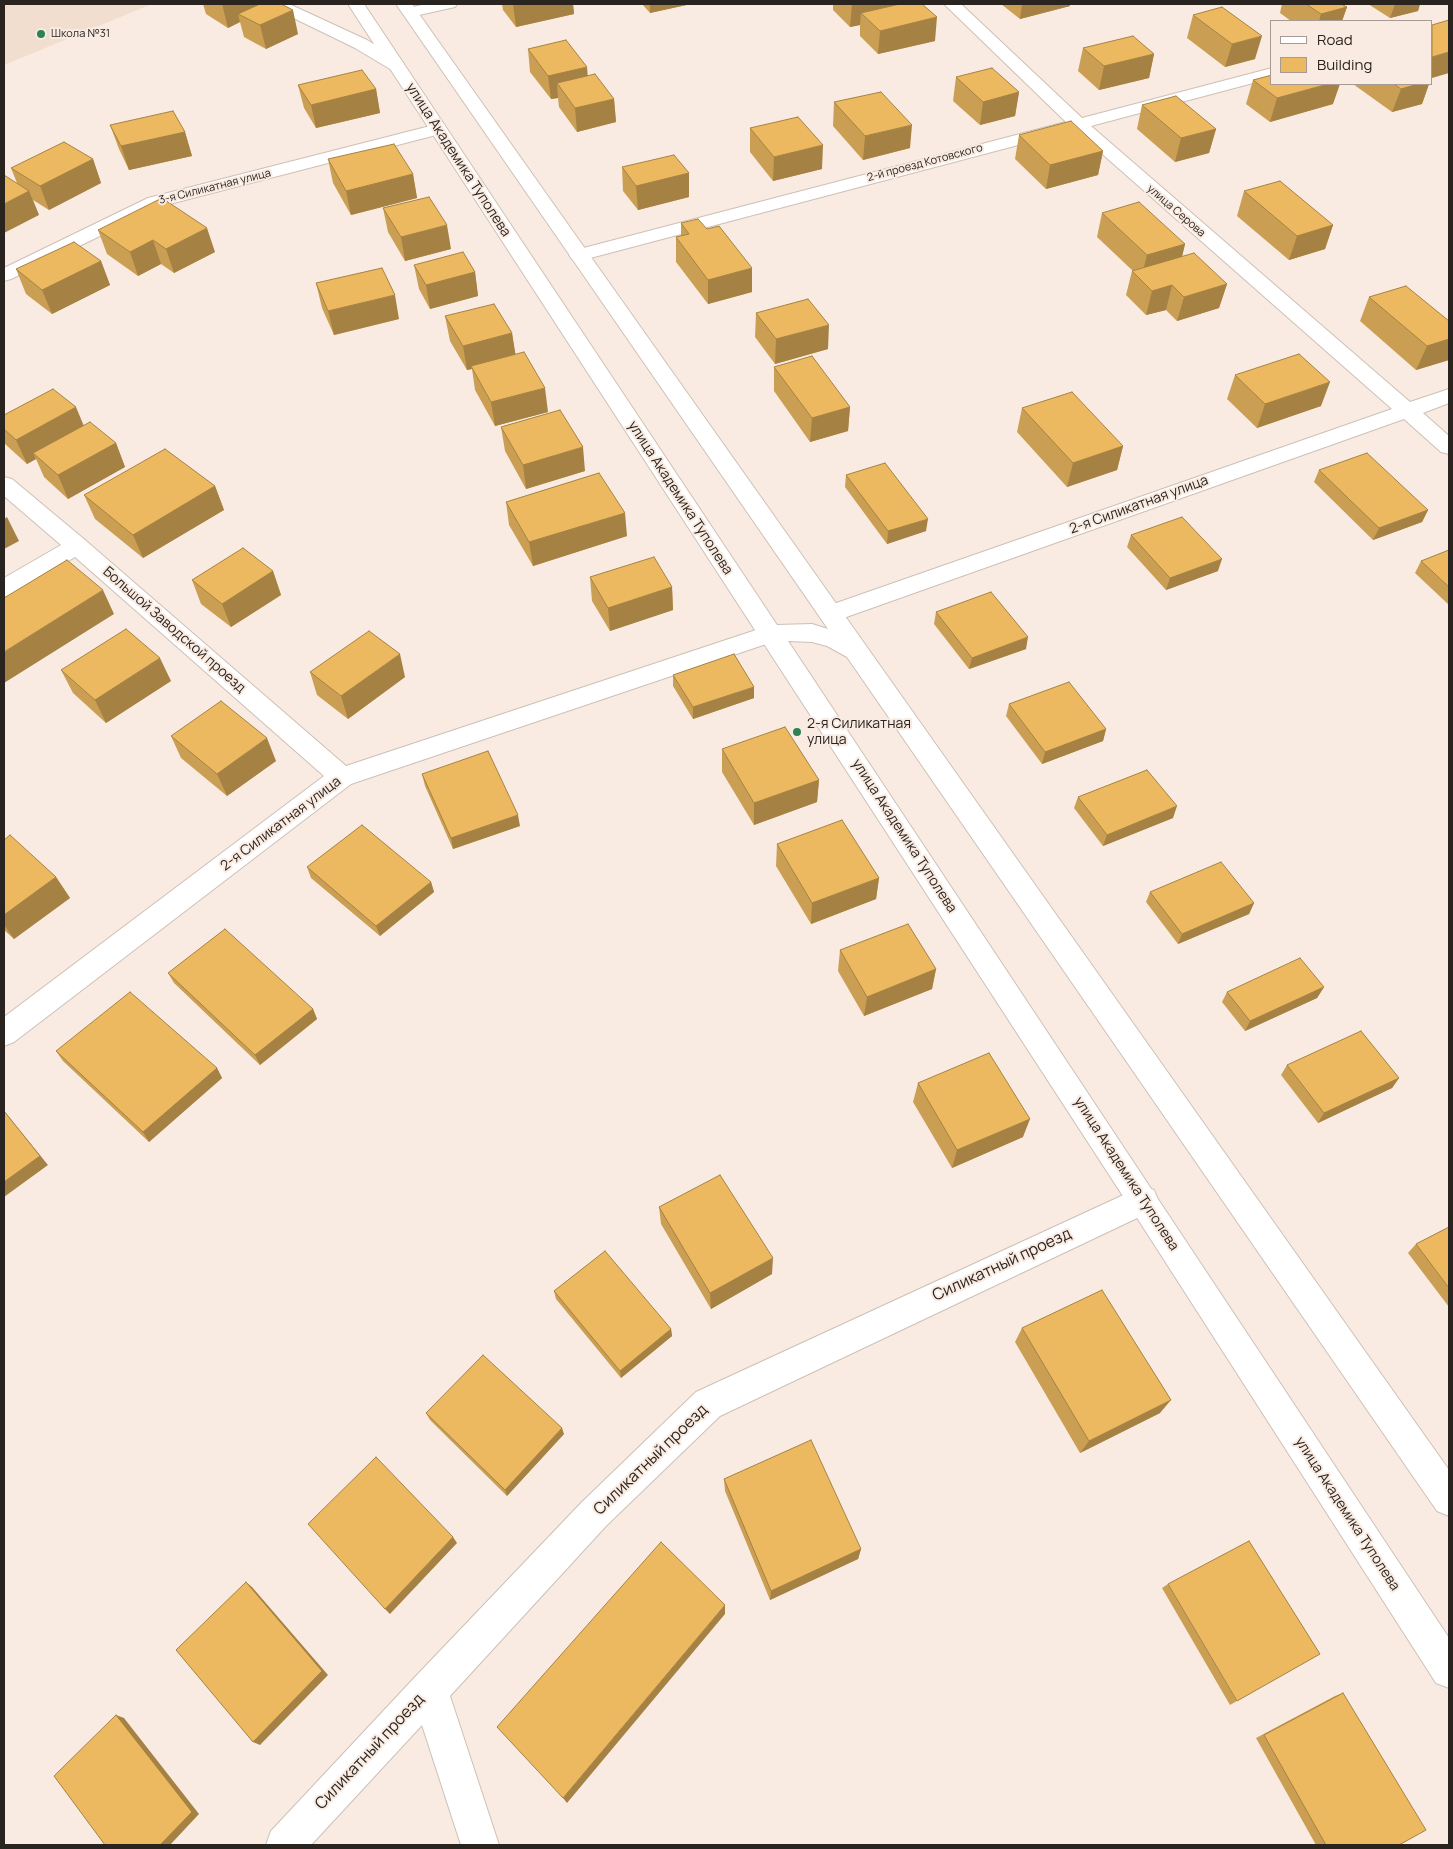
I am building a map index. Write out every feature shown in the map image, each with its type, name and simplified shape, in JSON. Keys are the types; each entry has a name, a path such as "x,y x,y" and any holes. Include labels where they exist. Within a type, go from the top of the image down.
{"street":[{"path":"277,4 361,44 406,57 441,58"},
{"name":"улица Академика Туполева","path":"356,4 406,57 438,129 1143,1200 1449,1670"},
{"path":"449,4 407,8 1449,1499"},
{"name":"улица Серова","path":"952,4 1076,124 1449,447"},
{"name":"2-й проезд Котовского","path":"579,255 1270,74"},
{"name":"3-я Силикатная улица","path":"4,275 155,202 438,129"},
{"name":"2-я Силикатная улица","path":"749,602 768,610 789,614 810,616 830,614 1449,396"},
{"name":"Большой Заводской проезд","path":"4,484 342,777"},
{"path":"4,589 77,546"},
{"name":"2-я Силикатная улица","path":"4,1033 342,777 770,634 789,632 812,633 836,640 857,652"},
{"name":"Силикатный проезд","path":"285,1845 594,1514 708,1404 1143,1200"},
{"path":"429,1689 480,1845"}],"shaded area":[{"name":"Школа №31","path":"4,4 152,4 4,65"}],"building":[{"path":"260,4 281,4 293,10 260,25 238,14"},
{"path":"900,4 922,4 937,17 880,31 861,13"},
{"path":"1306,4 1341,4 1347,7 1321,14"},
{"path":"1222,7 1262,36 1232,44 1193,15"},
{"path":"1449,20 1449,52 1433,57 1433,25"},
{"path":"1133,36 1154,54 1104,66 1083,48"},
{"path":"566,40 587,67 548,76 528,49"},
{"path":"992,68 1019,92 983,102 956,77"},
{"path":"362,70 376,89 311,105 298,85"},
{"path":"595,74 614,99 575,108 557,83"},
{"path":"1270,76 1270,85 1324,85 1277,98 1253,80"},
{"path":"1395,85 1415,85 1401,89"},
{"path":"881,92 912,125 865,136 834,102"},
{"path":"1176,96 1216,129 1181,138 1142,105"},
{"path":"173,111 185,132 121,146 110,125"},
{"path":"798,117 823,145 774,157 750,128"},
{"path":"1071,121 1103,151 1050,165 1019,135"},
{"path":"64,142 93,159 40,186 11,168"},
{"path":"394,144 413,174 346,191 328,159"},
{"path":"674,155 689,173 636,186 622,167"},
{"path":"4,175 29,191 4,204"},
{"path":"1280,181 1333,225 1297,236 1244,191"},
{"path":"429,197 447,225 401,237 383,208"},
{"path":"162,198 207,228 166,249 153,240 130,252 98,230"},
{"path":"1139,202 1185,244 1147,255 1102,213"},
{"path":"698,219 707,229 719,226 752,268 708,280 676,237 689,234 681,223"},
{"path":"74,242 101,261 42,290 16,269"},
{"path":"463,252 475,272 426,285 414,265"},
{"path":"1194,253 1227,284 1184,297 1172,285 1152,291 1132,271"},
{"path":"382,268 395,295 328,311 316,283"},
{"path":"1406,286 1449,321 1449,339 1427,346 1369,297"},
{"path":"808,299 829,325 776,339 756,313"},
{"path":"494,304 512,333 463,346 445,316"},
{"path":"524,352 545,388 491,402 471,366"},
{"path":"1299,354 1330,382 1265,404 1235,375"},
{"path":"812,356 850,407 812,418 774,367"},
{"path":"53,389 76,407 16,440 4,429 4,415"},
{"path":"1072,392 1123,446 1073,463 1022,408"},
{"path":"560,410 583,447 523,465 501,427"},
{"path":"90,422 116,443 58,475 33,453"},
{"path":"165,449 215,486 133,535 84,495"},
{"path":"1367,453 1428,510 1379,528 1319,470"},
{"path":"885,463 928,519 888,531 846,475"},
{"path":"599,473 625,513 529,542 506,502"},
{"path":"1182,517 1222,559 1170,578 1131,535"},
{"path":"243,548 273,571 222,604 192,580"},
{"path":"1449,550 1449,587 1421,561"},
{"path":"654,557 672,587 608,608 590,577"},
{"path":"67,560 103,590 4,652 4,598"},
{"path":"991,592 1028,637 972,658 936,612"},
{"path":"126,629 160,658 95,700 61,670"},
{"path":"369,631 400,654 341,696 310,672"},
{"path":"734,654 754,687 693,707 673,675"},
{"path":"1069,682 1106,729 1045,752 1009,704"},
{"path":"221,701 267,738 217,774 171,736"},
{"path":"785,727 819,780 754,803 722,749"},
{"path":"488,751 518,815 451,838 422,774"},
{"path":"1147,770 1177,806 1107,835 1078,797"},
{"path":"842,820 879,878 812,903 777,844"},
{"path":"362,825 431,882 376,926 307,867"},
{"path":"10,835 56,877 4,915 4,840"},
{"path":"1221,862 1254,903 1182,934 1150,892"},
{"path":"908,924 936,969 867,997 840,950"},
{"path":"225,929 313,1009 255,1055 168,973"},
{"path":"1300,958 1324,987 1250,1021 1227,992"},
{"path":"130,992 217,1068 143,1132 56,1051"},
{"path":"1361,1031 1399,1078 1324,1113 1287,1065"},
{"path":"989,1053 1030,1119 957,1150 918,1083"},
{"path":"4,1111 40,1156 4,1182"},
{"path":"720,1175 773,1258 710,1293 659,1207"},
{"path":"1449,1227 1449,1288 1416,1244"},
{"path":"605,1251 671,1329 620,1371 554,1291"},
{"path":"1102,1290 1171,1400 1089,1441 1022,1328"},
{"path":"483,1355 562,1428 505,1490 426,1413"},
{"path":"811,1440 861,1549 771,1591 724,1479"},
{"path":"376,1457 453,1537 385,1609 308,1524"},
{"path":"1249,1541 1320,1654 1237,1701 1168,1584"},
{"path":"661,1542 725,1605 563,1798 497,1727"},
{"path":"246,1582 322,1671 253,1742 176,1650"},
{"path":"1343,1693 1426,1830 1399,1845 1326,1845 1264,1735"},
{"path":"116,1715 192,1812 160,1845 105,1845 54,1776"}],"place":[{"name":"Школа №31","path":"41,34"},
{"name":"2-я Силикатная улица","path":"797,732"}]}
